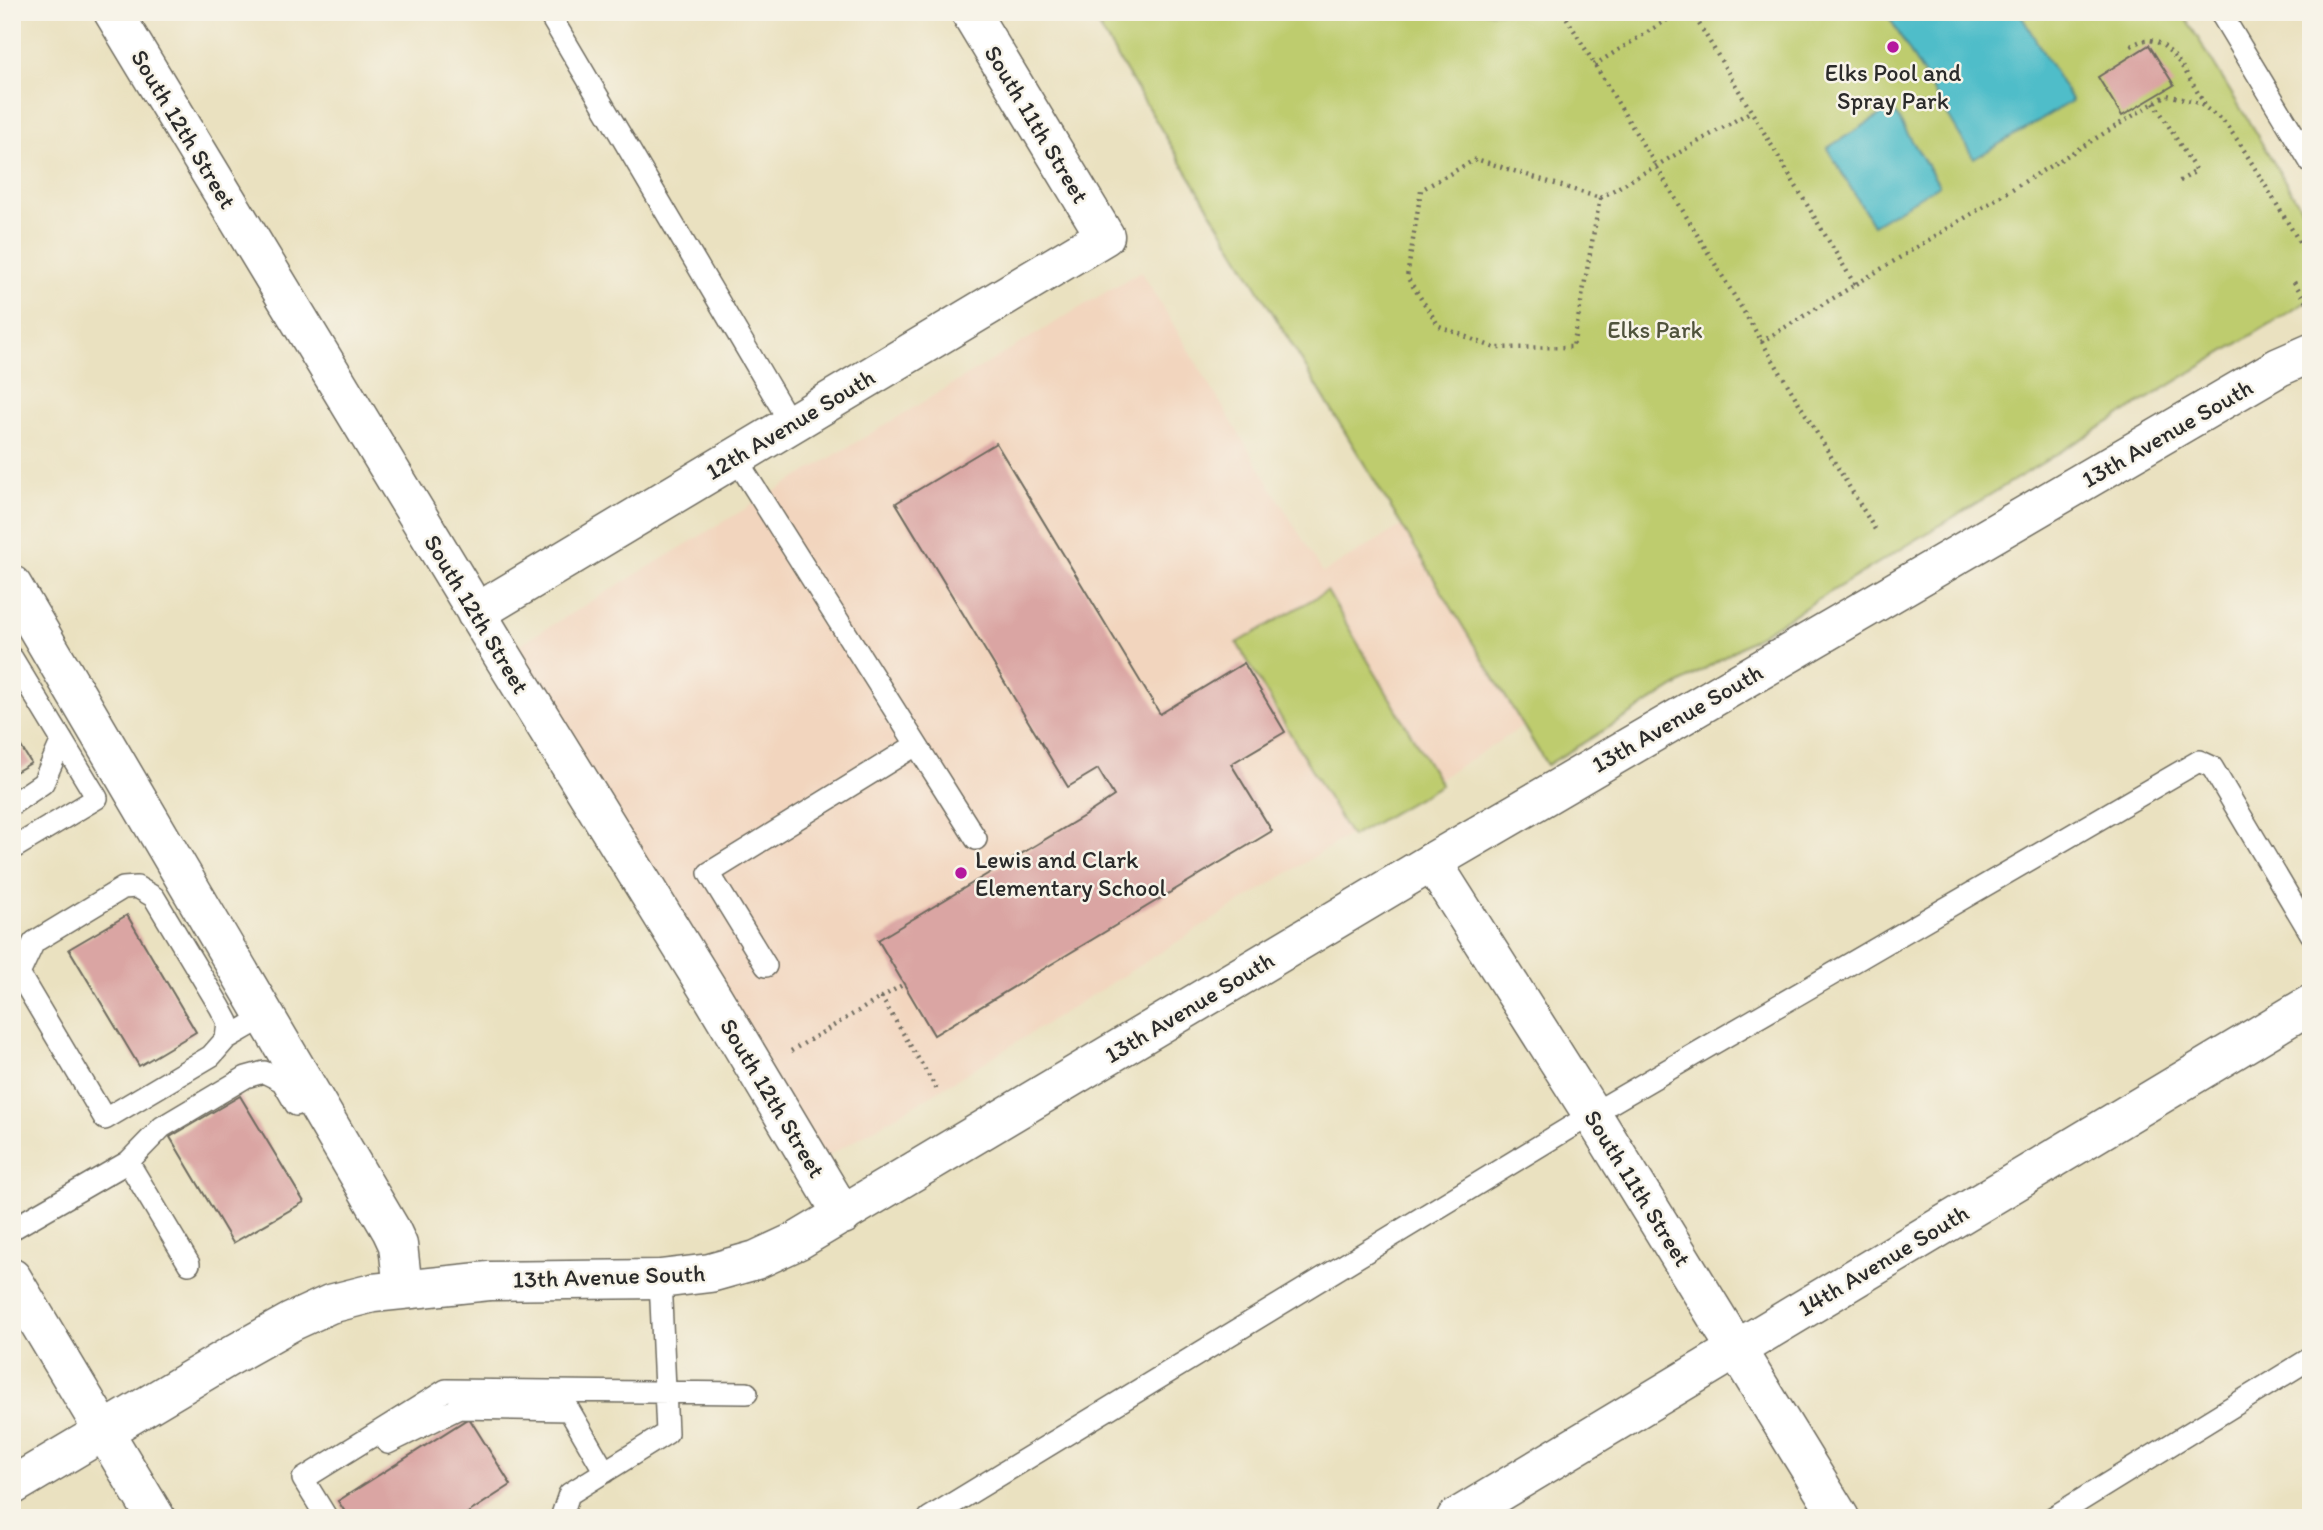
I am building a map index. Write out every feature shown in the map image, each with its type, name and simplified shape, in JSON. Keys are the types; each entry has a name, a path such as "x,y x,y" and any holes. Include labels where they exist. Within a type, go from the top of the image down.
{"street":[{"name":"South 12th Street","path":"113,12 843,1215"},
{"name":"South 11th Street","path":"970,12 1105,236"},
{"name":"12th Avenue South","path":"477,613 1105,236"},
{"name":"13th Avenue South","path":"12,1486 291,1322 330,1304 373,1293 489,1281 660,1279 710,1273 756,1260 799,1240 1432,862 2279,367 2311,353"},
{"path":"12,585 164,883 264,1017 391,1230 398,1245 403,1289"},
{"name":"South 11th Street","path":"1432,862 1737,1347 1840,1518"},
{"name":"14th Avenue South","path":"1456,1518 2311,1004"},
{"path":"12,1278 156,1518"}],"lane":[{"path":"548,12 791,424"},
{"path":"2220,12 2311,163"},
{"path":"735,457 976,839"},
{"path":"12,658 97,797 12,849"},
{"path":"12,804 43,783 62,740"},
{"path":"766,966 709,873 916,746"},
{"path":"929,1518 1592,1114 2199,761 2212,767 2311,934"},
{"path":"164,883 123,888 34,942 15,976 105,1119 211,1056 226,1039 264,1017"},
{"path":"164,883 154,897 228,1022 226,1039"},
{"path":"12,1229 128,1162 162,1127 246,1077 264,1072 282,1081 314,1135 327,1145 340,1144"},
{"path":"128,1162 189,1264"},
{"path":"561,1518 569,1494 667,1433 660,1279"},
{"path":"2052,1518 2311,1358"},
{"path":"327,1518 303,1479 446,1390 747,1393"},
{"path":"377,1433 388,1443 458,1408 569,1410 605,1472"}],"path":[{"path":"1563,12 1876,531"},
{"path":"1594,65 1680,12"},
{"path":"1692,12 1854,285"},
{"path":"2132,46 2144,40 2154,41 2173,54 2207,109"},
{"path":"1761,342 2167,95 2199,103 2223,121 2239,142 2311,261"},
{"path":"2154,102 2196,171 2177,183"},
{"path":"1600,198 1573,347 1495,348 1439,326 1406,277 1421,190 1476,159 1600,198 1751,112"},
{"path":"2294,282 2311,310"},
{"path":"757,1071 904,984"},
{"path":"881,997 938,1091"}],"shaded area":[{"name":"Lewis and Clark Elementary School","path":"1141,271 1323,573 1757,312 1867,512 938,1091 813,1165 502,655"}],"green space":[{"name":"Elks Park","path":"1090,12 2182,12 2311,224 2311,299 1547,765"},
{"path":"1327,591 1441,785 1351,837 1237,643"}],"water":[{"path":"1886,12 2019,12 2072,101 1974,159"},
{"path":"1892,108 1939,185 1873,225 1827,148"}],"building":[{"path":"2149,45 2174,85 2122,116 2098,77"},
{"path":"996,443 1160,714 1244,663 1285,732 1231,764 1272,831 934,1035 878,940 1114,796 1098,769 1068,787 896,503"},
{"path":"12,732 31,763 12,774"},
{"path":"127,915 196,1032 139,1066 69,949"},
{"path":"240,1096 304,1202 233,1243 170,1137"},
{"path":"469,1418 511,1485 460,1518 349,1518 338,1501"}],"place":[{"name":"Elks Pool and Spray Park","path":"1893,47"},
{"name":"Lewis and Clark Elementary School","path":"961,873"}]}
